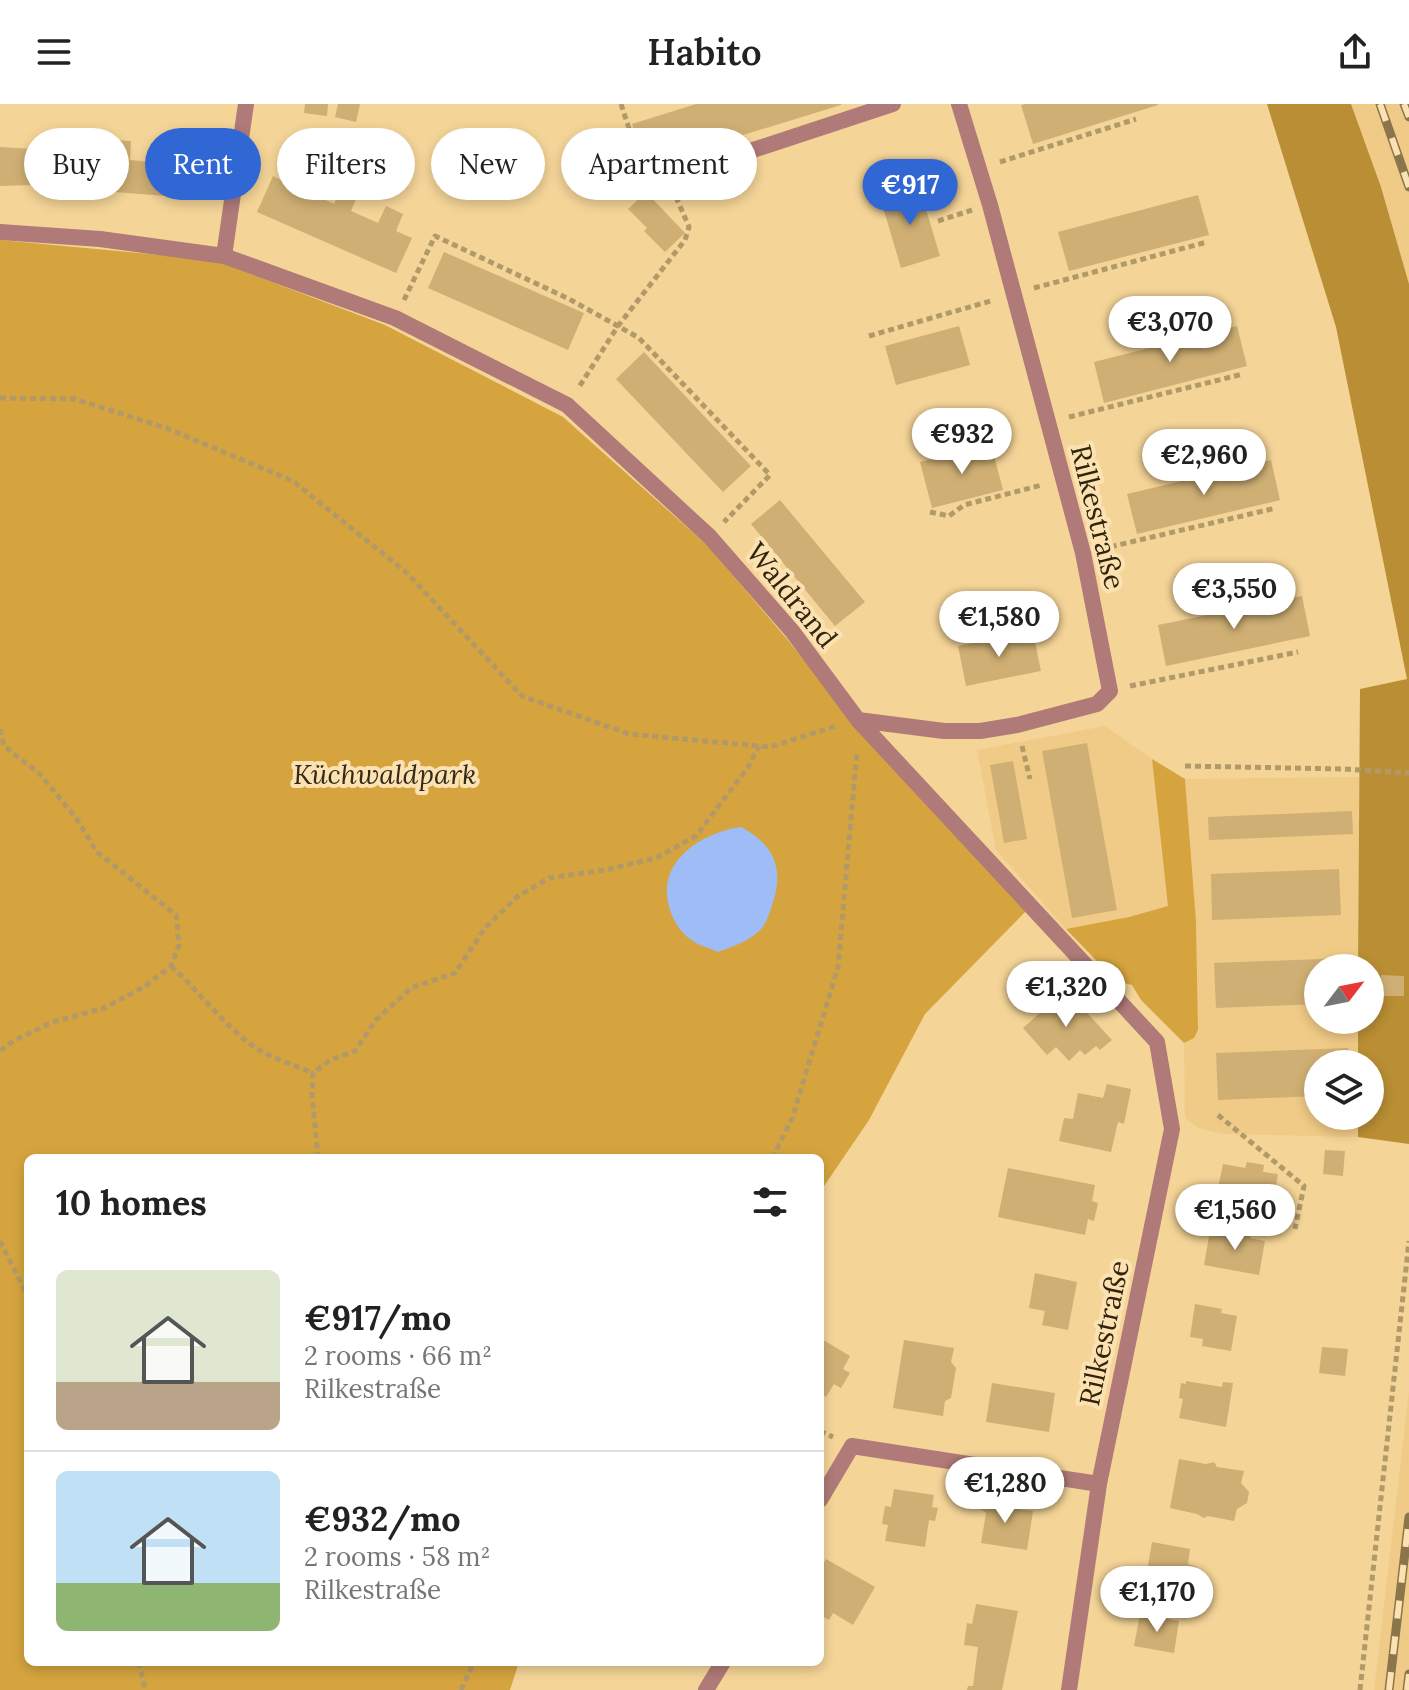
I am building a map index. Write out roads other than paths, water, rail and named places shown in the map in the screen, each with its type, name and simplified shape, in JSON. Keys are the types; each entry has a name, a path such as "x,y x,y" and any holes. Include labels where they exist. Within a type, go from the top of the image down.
{"street":[{"path":"224,256 246,104"},
{"path":"757,149 893,104"},
{"name":"Rilkestraße","path":"858,720 944,731 980,731 1017,725 1097,704 1110,691 1083,553 990,205 959,104"},
{"name":"Waldrand","path":"0,232 100,239 224,256 395,318 567,405 710,537 792,631 858,720 1157,1042 1172,1129"},
{"name":"Rilkestraße","path":"1069,1690 1099,1484 1172,1129"},
{"path":"824,1493 852,1446 1099,1484"},
{"path":"706,1690 721,1666"}],"water":[{"path":"741,827 760,840 772,856 776,865 777,887 762,928 747,940 718,952 693,941 679,927 669,908 667,887 670,873 687,850 713,835"}],"railway":[{"path":"1380,104 1409,187"},
{"path":"1404,104 1409,117"},
{"path":"1389,1690 1409,1517"},
{"path":"1407,1690 1409,1674"}],"park label":[{"name":"Küchwaldpark","path":"385,774"}]}
